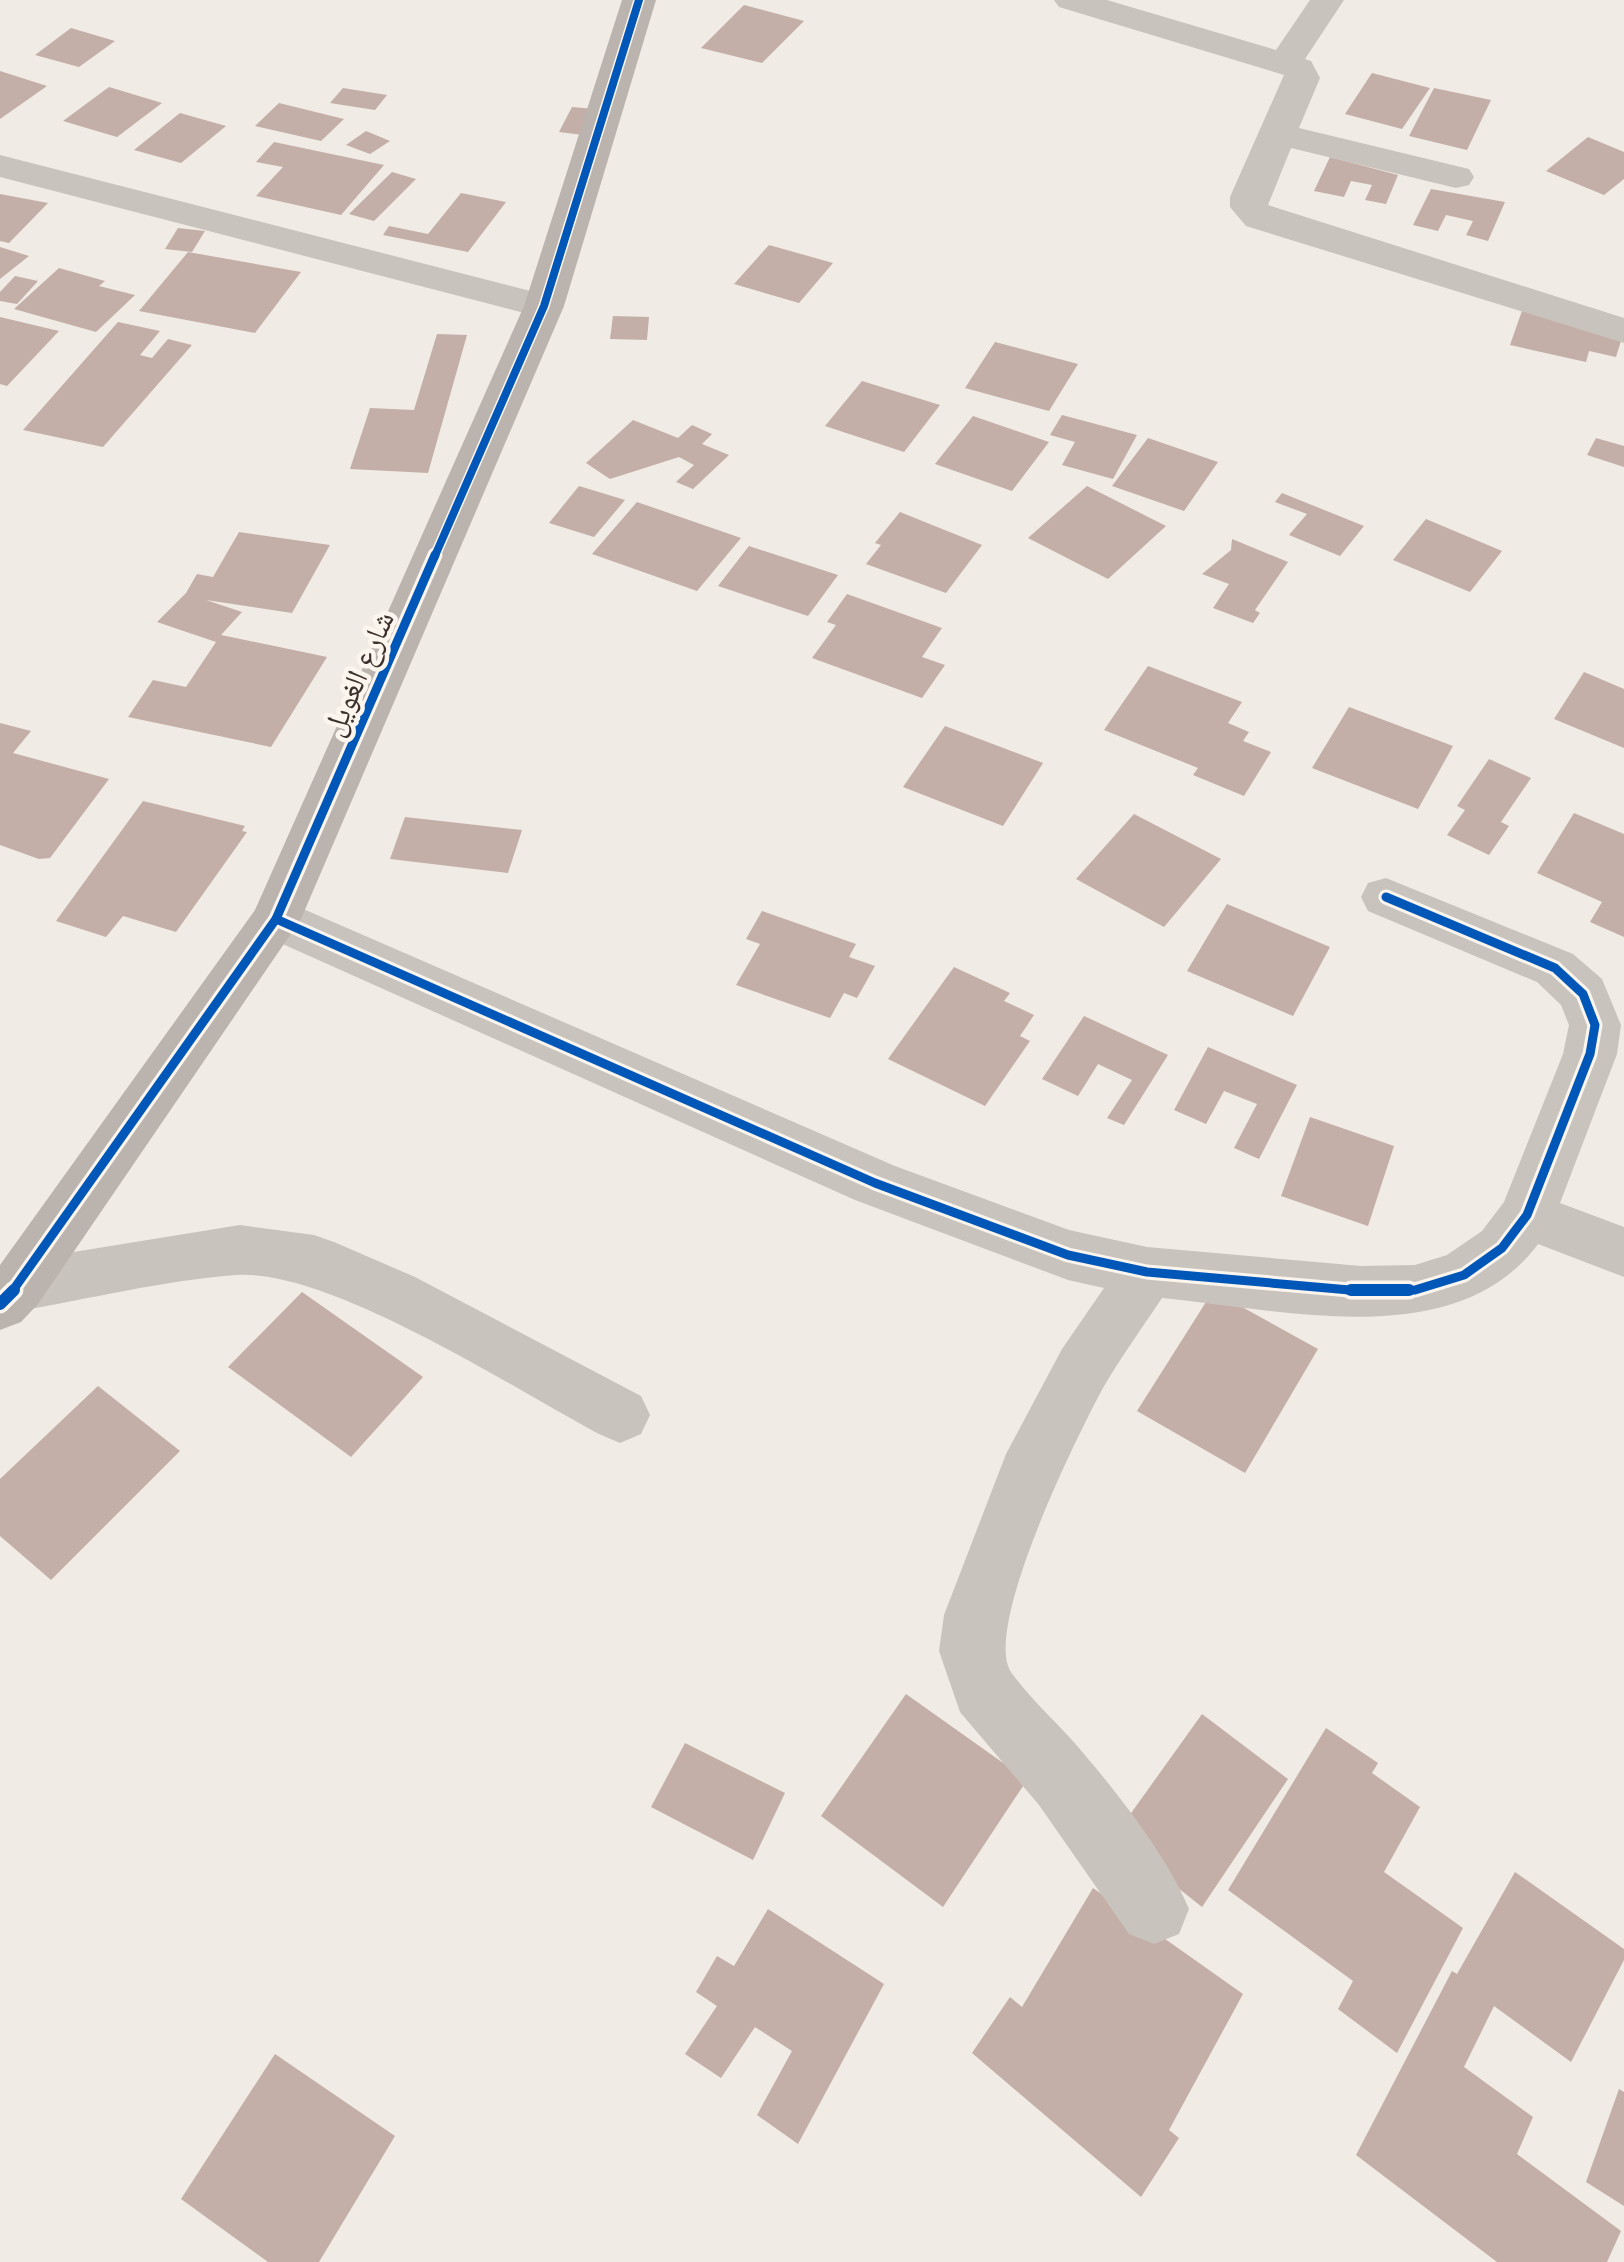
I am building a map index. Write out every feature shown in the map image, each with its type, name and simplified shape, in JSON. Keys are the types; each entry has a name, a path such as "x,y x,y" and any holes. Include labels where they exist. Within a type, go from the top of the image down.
{"street":[{"name":"شارع الغويل","path":"9,1295 276,919 544,306 638,0"},
{"path":"1071,0 1299,68 1304,78 1250,197 1249,207 1259,218 1624,331"},
{"path":"1286,61 1326,0"},
{"path":"1279,134 1456,177"},
{"path":"0,166 544,306"},
{"path":"276,919 875,1183 1068,1254 1148,1272 1361,1291 1415,1290 1464,1275 1502,1248 1527,1216 1590,1054 1595,1025 1583,994 1555,968 1386,898"},
{"path":"1527,1216 1624,1252"},
{"path":"9,1295 240,1250 314,1260 394,1294 620,1415"},
{"path":"1148,1272 1083,1368 1028,1474 976,1615 971,1652 983,1688 1063,1781 1154,1909"}],"building":[{"path":"744,5 804,21 762,63 701,48"},
{"path":"71,28 115,41 79,67 35,55"},
{"path":"0,71 47,86 0,119"},
{"path":"1372,73 1430,88 1402,129 1345,114"},
{"path":"109,87 162,103 117,137 63,121"},
{"path":"343,88 387,95 375,110 330,103"},
{"path":"1434,88 1491,100 1467,150 1409,136"},
{"path":"279,103 344,119 321,141 255,126"},
{"path":"572,107 595,109 583,135 559,132"},
{"path":"180,113 226,126 181,163 134,150"},
{"path":"366,131 390,141 370,154 346,145"},
{"path":"1588,137 1624,152 1624,179 1604,195 1546,171"},
{"path":"274,142 384,165 341,215 256,196 283,167 256,162"},
{"path":"1330,157 1398,175 1386,204 1365,200 1372,185 1351,181 1344,197 1314,191"},
{"path":"392,172 416,179 374,221 349,214"},
{"path":"1431,189 1505,202 1488,241 1466,235 1473,221 1446,215 1438,231 1413,225"},
{"path":"461,193 506,202 468,252 383,235 389,226 428,234"},
{"path":"0,194 48,203 9,243 0,241"},
{"path":"178,228 205,231 192,252 165,249"},
{"path":"769,245 833,263 799,303 734,284"},
{"path":"0,247 29,256 0,279"},
{"path":"188,252 301,272 255,333 139,311"},
{"path":"59,268 105,281 99,286 135,295 96,332 14,309"},
{"path":"15,276 38,281 17,304 0,301 0,292"},
{"path":"1523,308 1624,331 1616,357 1589,351 1586,362 1510,345"},
{"path":"613,316 649,317 647,340 610,339"},
{"path":"0,317 59,331 7,386 0,384"},
{"path":"118,322 160,331 140,355 152,358 168,339 192,345 103,447 23,430"},
{"path":"437,334 467,335 428,473 350,469 370,408 414,410"},
{"path":"995,342 1078,364 1049,411 965,388"},
{"path":"862,381 940,405 904,452 825,426"},
{"path":"1062,415 1137,435 1113,479 1062,465 1075,442 1050,435"},
{"path":"973,416 1049,442 1012,491 935,464"},
{"path":"633,420 678,438 692,425 712,434 702,444 729,455 693,489 676,482 694,465 679,457 610,479 586,463"},
{"path":"1148,438 1218,462 1184,511 1112,486"},
{"path":"1596,438 1624,446 1624,467 1587,455"},
{"path":"579,486 625,500 594,537 549,523"},
{"path":"1087,486 1166,526 1108,579 1028,538"},
{"path":"1282,493 1364,526 1340,556 1289,535 1307,514 1275,502"},
{"path":"637,502 741,538 697,591 592,554"},
{"path":"900,512 982,545 946,593 866,564 881,545 875,543"},
{"path":"1426,519 1502,551 1470,592 1393,560"},
{"path":"239,532 330,545 292,613 206,600 242,612 221,635 327,657 271,747 128,717 153,680 186,687 216,642 157,622 186,593 197,574 213,577"},
{"path":"1232,539 1288,562 1255,610 1260,613 1253,623 1213,608 1229,584 1202,574 1231,550"},
{"path":"749,546 838,575 808,616 718,586"},
{"path":"847,594 942,628 922,657 945,665 922,698 812,658 836,625 827,622"},
{"path":"1148,666 1242,702 1228,723 1249,732 1243,741 1271,752 1244,796 1193,775 1198,768 1104,730"},
{"path":"1584,672 1624,689 1624,748 1554,719"},
{"path":"1349,707 1453,746 1418,809 1312,768"},
{"path":"0,723 31,731 13,753 109,779 50,858 39,859 0,845"},
{"path":"945,726 1043,763 1003,826 903,787"},
{"path":"1489,759 1531,778 1501,822 1509,826 1489,855 1447,835 1465,810 1457,806"},
{"path":"143,801 245,826 242,831 247,832 176,932 123,916 106,937 56,921"},
{"path":"1574,813 1624,834 1624,937 1590,922 1602,902 1537,873"},
{"path":"1134,814 1221,859 1164,927 1076,879"},
{"path":"405,817 522,830 508,873 390,859"},
{"path":"1227,904 1330,947 1293,1016 1187,971"},
{"path":"762,911 856,944 849,957 875,966 857,998 844,993 830,1018 736,985 760,944 746,939"},
{"path":"954,967 1010,993 1004,1001 1034,1015 1020,1036 1030,1041 985,1106 888,1059"},
{"path":"1084,1016 1168,1055 1124,1125 1107,1118 1132,1080 1098,1064 1078,1096 1042,1079"},
{"path":"1208,1047 1297,1085 1259,1159 1234,1148 1257,1104 1224,1091 1206,1124 1174,1110"},
{"path":"1310,1117 1394,1146 1368,1226 1281,1196"},
{"path":"1213,1291 1318,1349 1245,1473 1137,1411"},
{"path":"302,1292 423,1377 351,1457 228,1367"},
{"path":"98,1386 180,1451 51,1580 0,1536 0,1479"},
{"path":"906,1694 1027,1780 943,1907 821,1816"},
{"path":"1202,1714 1288,1779 1202,1907 1114,1837"},
{"path":"1326,1728 1378,1763 1372,1773 1420,1807 1384,1872 1463,1928 1397,2053 1338,2009 1353,1981 1228,1890"},
{"path":"685,1743 785,1793 753,1860 651,1807"},
{"path":"1515,1872 1624,1949 1624,1960 1571,2062 1494,2006 1464,2067 1533,2117 1517,2154 1621,2231 1607,2262 1497,2262 1356,2155 1452,1971 1457,1974"},
{"path":"1093,1888 1243,1994 1169,2130 1179,2138 1141,2197 972,2053 1010,1997 1022,2007"},
{"path":"768,1909 884,1984 798,2144 757,2115 792,2051 755,2027 721,2078 685,2054 717,2006 696,1992 717,1956 734,1966"},
{"path":"275,2054 395,2136 319,2262 268,2262 181,2199"},
{"path":"1619,2089 1624,2092 1624,2206 1586,2182"}],"cycle path":[{"path":"0,1304 18,1286 276,919 544,306 639,0"},
{"path":"276,919 875,1183 1068,1255 1147,1272 1361,1291 1415,1290 1464,1275 1502,1248 1527,1215 1590,1054 1595,1025 1583,994 1555,968 1386,897"}]}
